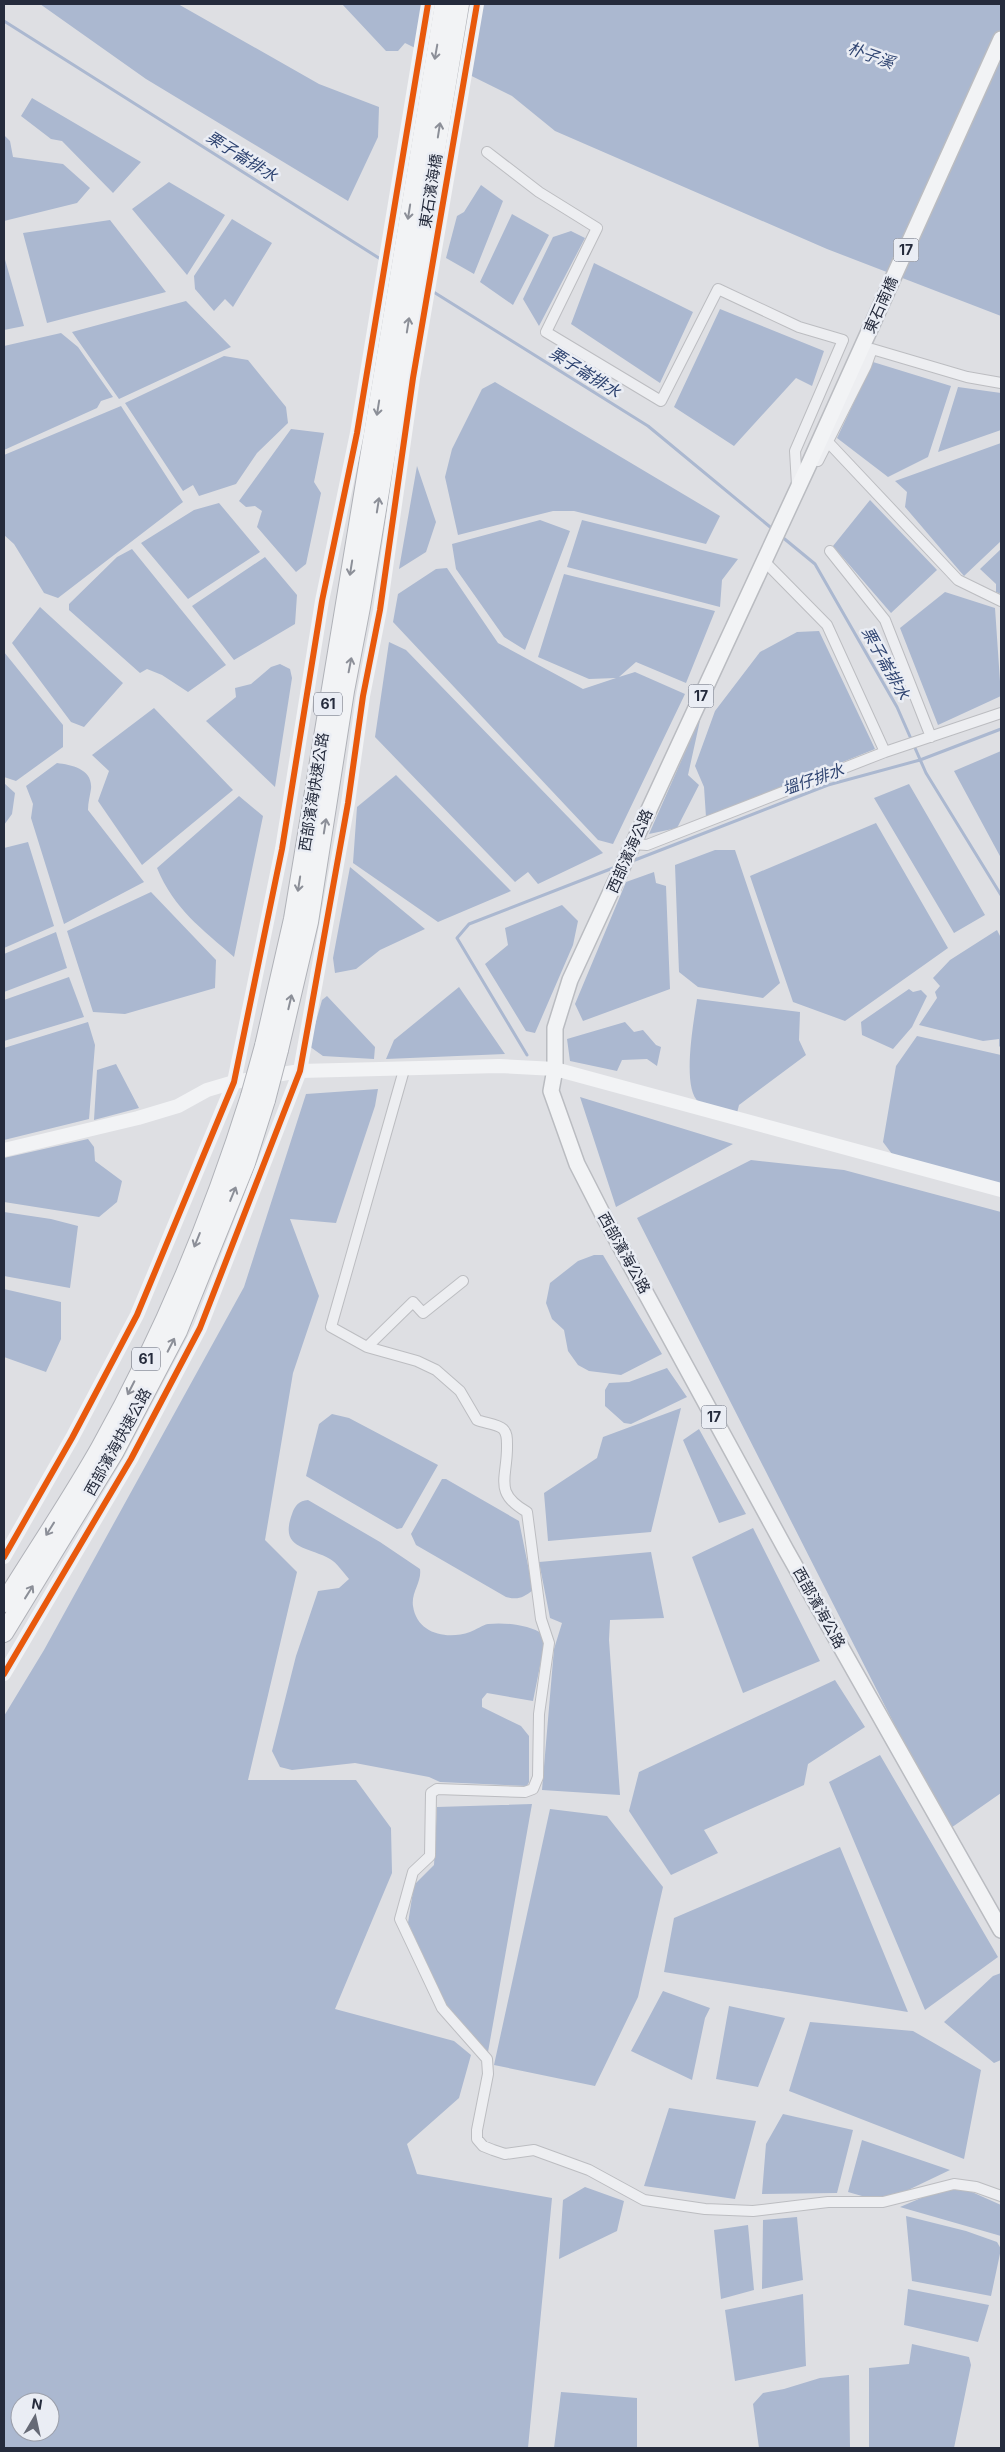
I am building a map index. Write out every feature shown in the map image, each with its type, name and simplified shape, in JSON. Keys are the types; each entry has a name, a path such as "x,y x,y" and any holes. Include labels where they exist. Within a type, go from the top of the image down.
{"highway":[{"name":"東石濱海橋","path":"385,360 444,4"},
{"name":"東石濱海橋","path":"406,378 460,4"},
{"name":"西部濱海快速公路","path":"272,1048 385,360"},
{"name":"西部濱海快速公路","path":"272,1048 309,922 345,691 406,378"},
{"name":"61","path":"258,1098 272,1048"},
{"name":"西部濱海快速公路","path":"4,1603 100,1448 163,1325 230,1158 258,1098"},
{"name":"西部濱海快速公路","path":"4,1633 114,1453 178,1332 246,1163 258,1098"}],"main road":[{"name":"東石南橋","path":"795,493 1001,39"},
{"name":"西部濱海公路","path":"795,493 574,971 561,1005 555,1028 555,1069 551,1091 577,1164 598,1205 786,1550 1001,1930"}],"street":[{"path":"4,1557 72,1438 138,1315 234,1082 282,849 322,601 357,433 428,4"},
{"name":"東石濱海橋","path":"406,378 477,4"},
{"path":"487,152 539,192 597,228 546,332 661,401 718,289 799,327 842,340 795,451 795,493"},
{"path":"795,493 808,482 866,366 872,349 958,375 1001,383"},
{"path":"4,1674 131,1459 200,1328 300,1071 348,803 363,696 380,610 406,378"},
{"path":"828,442 958,580 1001,601"},
{"path":"830,551 885,620 931,737"},
{"path":"763,560 827,625 885,752"},
{"path":"633,844 647,845 885,752 1001,713"},
{"path":"4,1150 138,1118 178,1106 207,1090 234,1082 300,1071 404,1070 499,1066 555,1069 1001,1190"},
{"path":"404,1070 331,1327 367,1348 417,1361 436,1370 460,1391 477,1420 502,1427 506,1434 508,1459 504,1487 507,1497 527,1512 541,1619 549,1643 540,1714 538,1777 533,1789 525,1792 437,1789 431,1793 430,1856 414,1872 400,1919 442,2008 487,2059 488,2074 477,2130 477,2139 483,2146 505,2154 534,2150 588,2170 644,2200 704,2209 753,2211 828,2202 883,2202 954,2184 976,2187 1001,2196"},
{"path":"367,1348 413,1302 423,1313 463,1281"}],"water":[{"path":"40,4 178,4 319,84 379,107 378,137 348,201 146,79"},
{"name":"朴子溪","path":"342,4 1001,4 1001,316 827,249 555,131 512,96 405,43 398,51 386,51"},
{"path":"32,98 141,162 113,193 62,141 51,139 21,116"},
{"path":"4,135 10,141 13,157 63,164 90,188 77,203 4,221"},
{"path":"169,182 225,215 187,275 132,209"},
{"path":"481,185 503,201 474,274 446,258 457,216 464,212"},
{"path":"512,214 549,235 513,305 480,282"},
{"path":"232,219 272,243 233,307 225,299 214,311 195,289 194,276"},
{"path":"110,220 166,292 47,323 23,233"},
{"path":"571,231 585,238 539,326 523,299 553,237"},
{"path":"4,256 24,326 4,330"},
{"path":"594,263 693,312 660,383 571,324"},
{"path":"186,301 231,347 119,399 72,332"},
{"path":"720,309 824,351 812,386 796,378 734,446 674,407"},
{"path":"61,333 78,347 113,397 101,401 97,408 4,450 4,346"},
{"path":"224,356 248,360 286,407 288,423 257,453 236,484 199,496 193,485 183,491 125,403"},
{"path":"873,362 951,386 928,457 888,477 837,438"},
{"path":"495,382 720,516 706,544 574,511 553,511 458,535 445,477 452,449 482,389"},
{"path":"958,387 1001,393 1001,430 938,452"},
{"path":"121,406 183,502 58,598 44,593 14,544 4,535 4,455"},
{"path":"291,429 324,433 314,482 321,493 306,564 296,572 257,527 262,511 255,506 246,507 239,501"},
{"path":"1001,443 1001,541 964,576 905,507 907,492 895,481"},
{"path":"417,466 436,522 426,552 399,569"},
{"path":"870,500 937,570 891,613 833,546"},
{"path":"219,503 260,552 188,599 141,543 194,510"},
{"path":"540,520 570,531 525,650 504,637 456,569 452,544"},
{"path":"582,520 738,559 722,580 720,607 567,567"},
{"path":"132,549 226,665 188,692 162,675 147,669 140,673 69,610 69,604 117,557"},
{"path":"1001,549 1001,594 996,592 996,584 980,569"},
{"path":"265,557 297,595 295,624 234,660 192,606"},
{"path":"447,568 498,643 583,689 616,678 589,679 538,657 564,574 715,611 686,683 636,662 619,677 635,672 685,694 613,844 598,840 393,622 398,594 436,569"},
{"path":"945,592 995,608 1001,696 938,725 900,628"},
{"path":"40,607 123,683 84,727 71,722 12,643"},
{"path":"819,631 875,749 706,817 704,787 695,766 715,711 760,652 797,632"},
{"path":"389,642 406,650 603,853 538,884 528,872 515,882 375,737"},
{"path":"4,652 63,725 63,747 16,781 4,777"},
{"path":"280,664 290,669 292,678 275,787 206,721 236,697 235,688 251,684 271,667"},
{"path":"154,708 233,790 142,865 98,801 109,771 92,755"},
{"path":"701,716 688,775 699,785 677,828 649,834"},
{"path":"1001,751 1001,858 954,771"},
{"path":"57,763 80,769 89,777 91,789 88,810 144,882 64,924 31,818 33,804 26,786"},
{"path":"396,775 511,891 438,922 353,863 357,807"},
{"path":"4,783 15,793 12,814 4,825"},
{"path":"909,784 985,915 954,933 874,798"},
{"path":"239,796 263,816 234,957 180,907 157,868"},
{"path":"876,823 948,948 845,1021 793,1002 750,876"},
{"path":"28,842 54,926 4,948 4,848"},
{"path":"715,850 735,850 780,983 763,998 698,987 679,972 675,865"},
{"path":"350,867 425,929 380,950 356,969 335,973 333,958"},
{"path":"654,872 656,883 666,886 670,989 583,1021 575,1004 626,882"},
{"path":"151,892 216,960 215,988 125,1014 93,1012 67,931"},
{"path":"562,905 578,921 573,945 535,1033 526,1031 485,964 508,945 505,928"},
{"path":"997,930 1001,938 1001,1048 999,1046 999,1039 983,1041 919,1025 937,998 935,992 940,986 933,978 950,960"},
{"path":"56,932 67,968 4,992 4,954"},
{"path":"69,977 84,1017 4,1041 4,1000"},
{"path":"459,987 505,1054 386,1059 394,1040"},
{"path":"909,989 913,992 921,990 927,996 912,1027 893,1049 862,1035 861,1022"},
{"path":"327,996 375,1047 374,1059 323,1056 309,1046 322,1000"},
{"path":"697,999 800,1012 799,1040 806,1055 739,1105 737,1113 699,1102 694,1095 690,1069"},
{"path":"88,1022 95,1045 89,1119 4,1140 4,1048"},
{"path":"625,1022 634,1032 643,1030 656,1045 661,1047 657,1066 647,1059 622,1060 617,1071 570,1061 567,1039"},
{"path":"917,1036 1001,1055 1001,1186 895,1158 883,1142 896,1066"},
{"path":"116,1064 139,1108 94,1120 97,1070"},
{"path":"378,1089 375,1106 336,1223 290,1219 319,1296 293,1373 265,1540 297,1572 248,1780 356,1780 391,1828 392,1873 335,2009 454,2041 471,2055 459,2098 407,2144 417,2174 552,2198 528,2448 4,2448 4,1716 44,1650 244,1287 306,1094"},
{"path":"580,1097 733,1144 616,1207"},
{"path":"88,1139 94,1147 95,1161 122,1181 117,1202 99,1217 4,1202 4,1158"},
{"path":"751,1160 844,1170 1001,1212 1001,1793 948,1830 637,1218"},
{"path":"4,1212 51,1219 78,1226 70,1288 4,1276"},
{"path":"594,1255 603,1255 662,1354 621,1375 589,1371 578,1365 568,1351 564,1330 552,1319 546,1303 550,1283 578,1261"},
{"path":"4,1289 61,1302 61,1339 46,1372 4,1357"},
{"path":"667,1368 687,1397 631,1424 624,1423 605,1406 605,1390 609,1383 629,1382"},
{"path":"681,1408 651,1532 548,1541 544,1493 597,1458 603,1437"},
{"path":"332,1414 349,1418 438,1465 402,1528 397,1529 306,1476 319,1424"},
{"path":"699,1429 746,1514 719,1523 683,1440"},
{"path":"442,1479 446,1479 519,1521 533,1590 520,1598 506,1597 416,1545 411,1534"},
{"path":"308,1500 380,1542 420,1569 413,1606 420,1623 434,1633 443,1635 461,1634 484,1625 502,1623 524,1626 543,1634 544,1646 533,1701 487,1693 482,1699 482,1707 521,1726 529,1736 529,1782 527,1786 440,1782 429,1777 355,1763 292,1770 280,1767 272,1751 296,1656 318,1591 339,1588 349,1579 333,1561 304,1549 292,1541 289,1534 289,1526 293,1511 300,1502"},
{"path":"753,1528 820,1661 743,1693 692,1557"},
{"path":"651,1552 664,1618 610,1620 609,1640 620,1795 542,1790 554,1649 562,1623 550,1618 539,1562"},
{"path":"835,1680 865,1727 808,1764 804,1785 704,1830 718,1853 671,1875 629,1811 639,1772"},
{"path":"880,1755 998,1957 925,2010 829,1782"},
{"path":"532,1804 488,2052 447,2007 408,1923 414,1885 434,1865 437,1807"},
{"path":"550,1809 607,1816 663,1887 638,1997 595,2086 494,2065"},
{"path":"840,1847 908,2012 664,1972 674,1918"},
{"path":"1001,1973 1001,2060 994,2063 944,2022 993,1976"},
{"path":"663,1991 710,2008 705,2018 692,2080 631,2051"},
{"path":"729,2006 785,2018 758,2087 716,2079"},
{"path":"810,2022 913,2031 981,2070 964,2159 789,2091"},
{"path":"669,2108 756,2121 735,2199 644,2186"},
{"path":"783,2114 853,2130 837,2193 762,2194 766,2144"},
{"path":"862,2140 950,2170 883,2202 848,2192"},
{"path":"954,2184 1001,2205 1001,2236 900,2207"},
{"path":"585,2187 624,2201 617,2231 559,2259 563,2200"},
{"path":"906,2216 966,2231 997,2242 1001,2249 991,2296 912,2281"},
{"path":"797,2217 803,2280 762,2289 763,2220"},
{"path":"748,2225 754,2290 721,2299 714,2230"},
{"path":"908,2289 989,2305 978,2342 904,2325"},
{"path":"803,2294 806,2366 735,2381 725,2310"},
{"path":"912,2344 969,2357 971,2365 954,2448 869,2448 869,2368 909,2364"},
{"path":"849,2375 850,2448 759,2448 753,2404 763,2393 820,2378"},
{"path":"561,2392 637,2398 637,2448 554,2448"}],"waterway":[{"name":"栗子崙排水","path":"4,21 382,260"},
{"name":"栗子崙排水","path":"432,291 648,426 775,531"},
{"name":"栗子崙排水","path":"781,536 815,564 897,707 926,773 1001,895"},
{"name":"塭仔排水","path":"635,860 828,785 920,760 1001,729"},
{"name":"塭仔排水","path":"527,1055 457,938 469,924 613,868"}],"cycle path":[{"path":"4,1557 72,1438 137,1315 234,1082 282,849 322,601 357,433 428,4"},
{"path":"4,1674 131,1459 200,1328 300,1071 348,803 363,696 380,610 413,378 477,4"}]}
